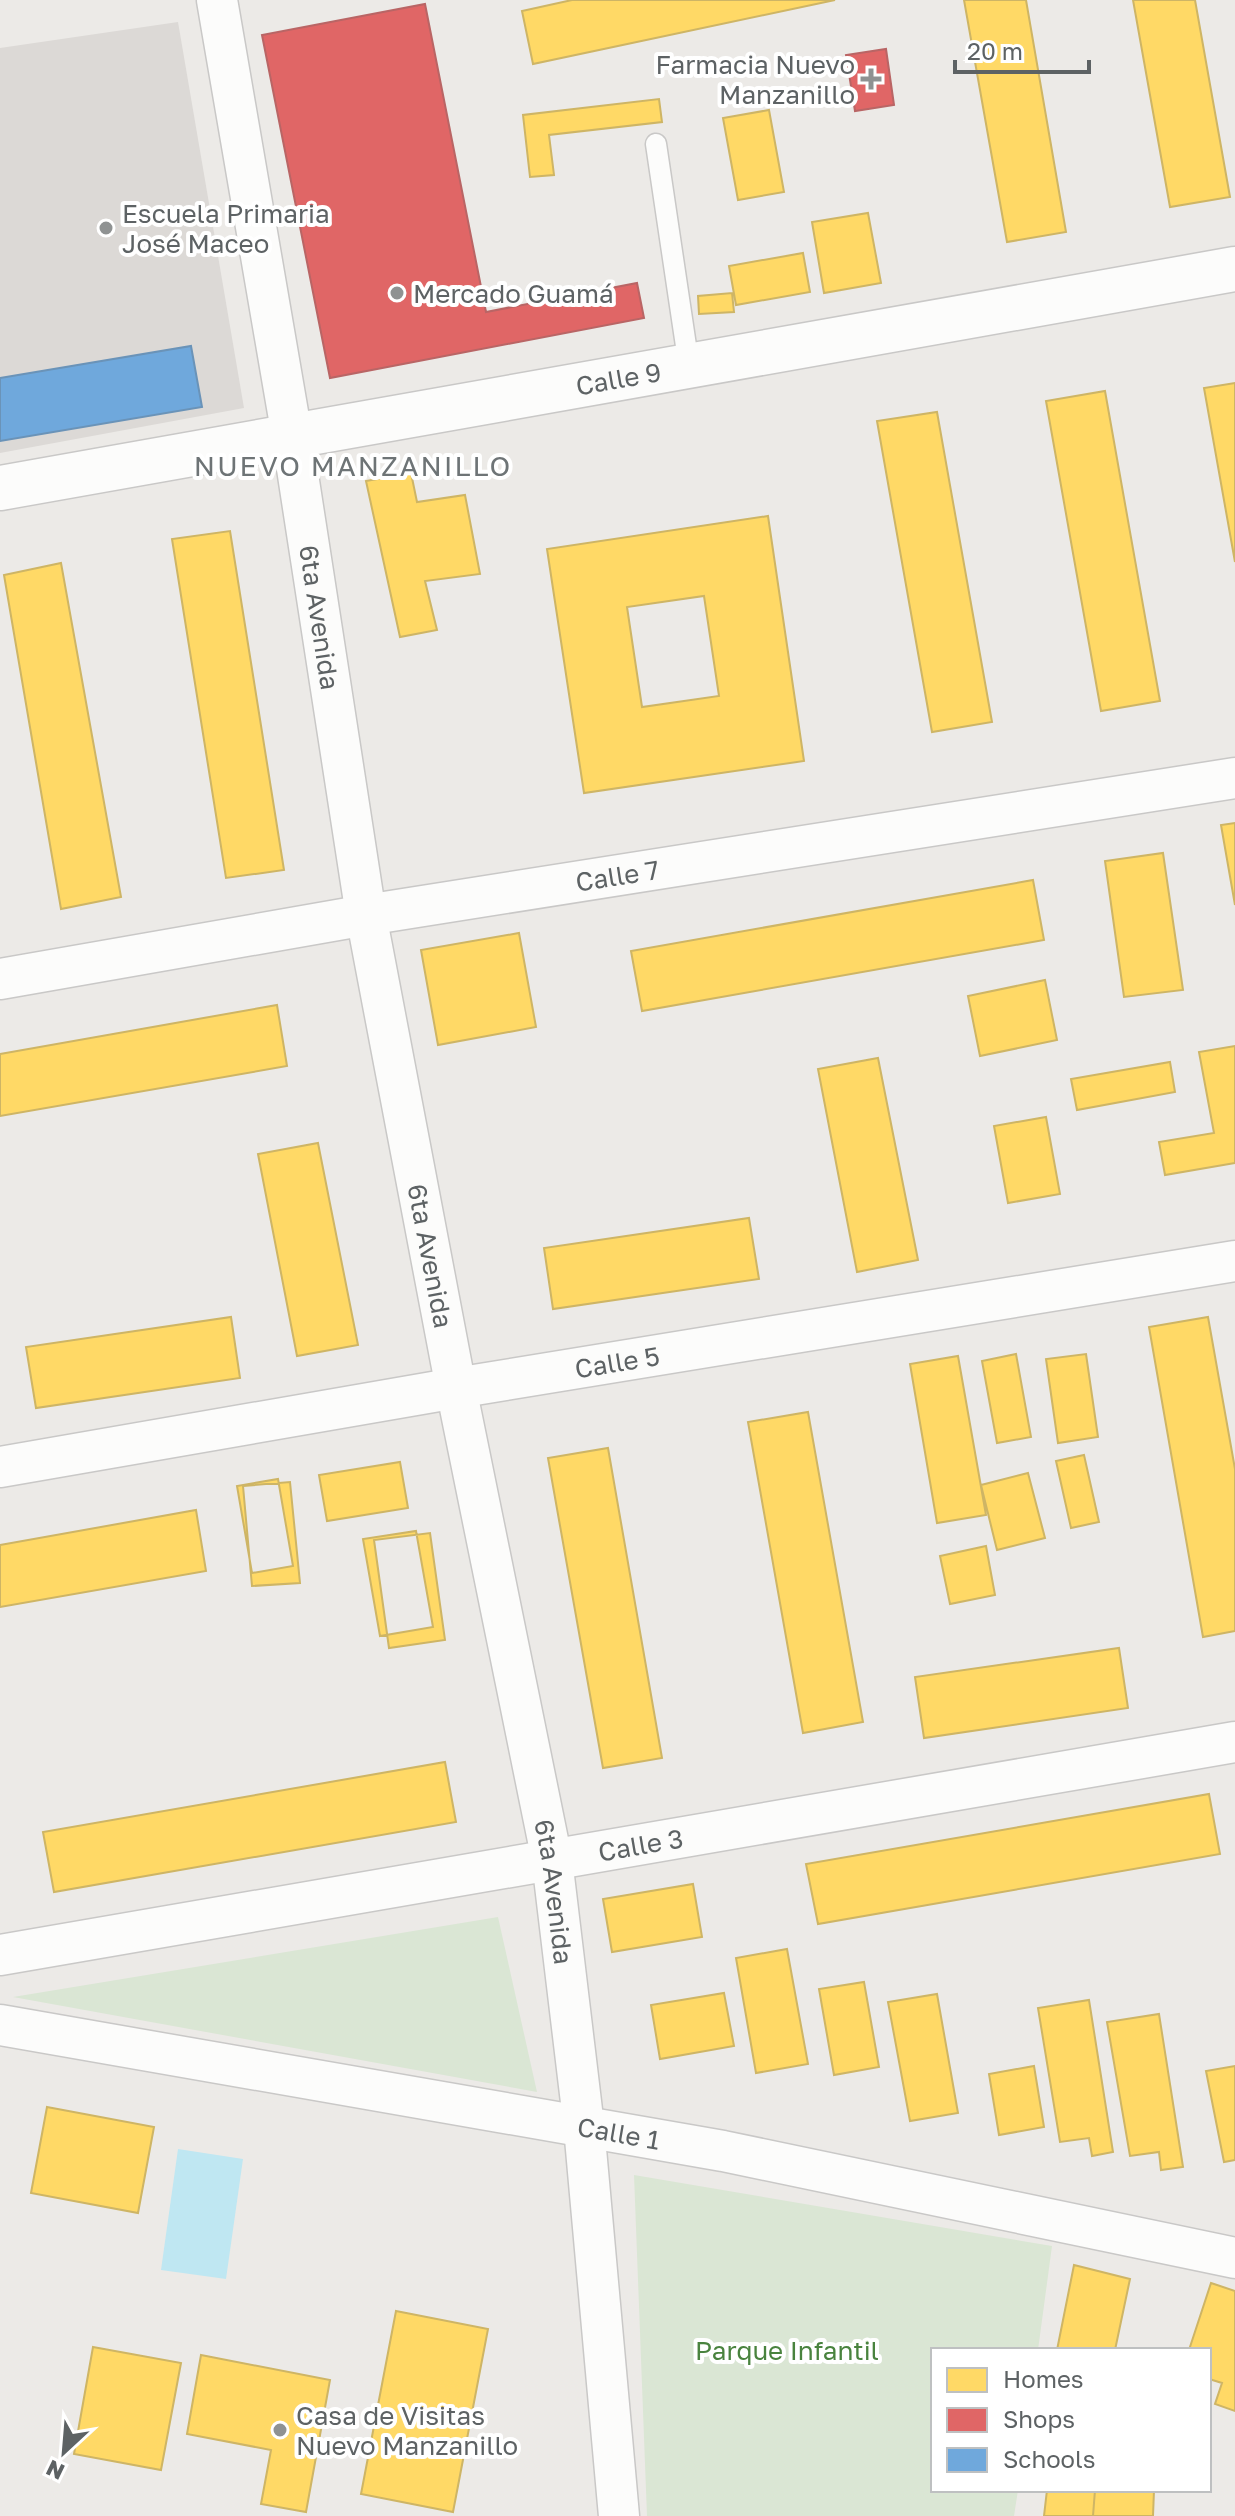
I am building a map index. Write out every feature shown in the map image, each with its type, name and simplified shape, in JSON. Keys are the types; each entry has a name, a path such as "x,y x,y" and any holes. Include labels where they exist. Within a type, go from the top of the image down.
{"street":[{"name":"6ta Avenida","path":"217,0 292,436 366,915 456,1388 552,1860 584,2127 619,2516"},
{"name":"Calle 9","path":"0,488 1235,269"},
{"name":"Calle 7","path":"0,979 366,915 1235,778"},
{"name":"Calle 5","path":"0,1467 456,1388 1235,1261"},
{"name":"Calle 3","path":"0,1955 1235,1742"},
{"name":"Calle 1","path":"0,2025 723,2151 1235,2258"}],"lane":[{"path":"656,144 689,366"}],"shaded area":[{"name":"Escuela Primaria José Maceo","path":"178,22 244,408 0,453 0,48"}],"green space":[{"path":"498,1917 537,2092 13,1997"},
{"name":"Parque Infantil","path":"634,2175 1052,2246 1038,2348 931,2348 931,2492 1018,2492 1014,2516 647,2516"}],"water":[{"path":"178,2149 243,2159 226,2279 161,2270"}],"building: Homes":[{"path":"572,0 835,0 533,64 522,11"},
{"path":"964,0 1026,0 1066,232 1007,242"},
{"path":"1133,0 1195,0 1230,197 1170,207"},
{"path":"659,99 662,122 549,135 554,175 530,177 523,115"},
{"path":"769,110 784,192 738,200 723,118"},
{"path":"868,213 881,283 824,293 812,222"},
{"path":"803,253 810,292 736,305 729,266"},
{"path":"732,293 734,312 699,314 698,296"},
{"path":"1235,383 1235,562 1204,388"},
{"path":"1105,391 1160,701 1101,711 1046,401"},
{"path":"937,412 992,722 932,732 877,421"},
{"path":"411,473 417,502 465,495 480,574 425,581 437,630 400,637 366,481"},
{"path":"768,516 804,761 584,793 547,549","holes":["704,596 719,696 642,707 627,607"]},
{"path":"230,531 284,870 226,878 172,539"},
{"path":"61,563 121,897 61,909 4,575"},
{"path":"1235,823 1235,905 1221,825"},
{"path":"1163,853 1183,990 1124,997 1105,861"},
{"path":"1033,880 1044,940 642,1011 631,951"},
{"path":"519,933 536,1027 438,1045 421,950"},
{"path":"1045,980 1057,1040 980,1056 968,996"},
{"path":"277,1005 287,1066 0,1116 0,1054"},
{"path":"1235,1046 1235,1163 1165,1175 1159,1142 1214,1133 1199,1052"},
{"path":"878,1058 918,1260 857,1272 818,1069"},
{"path":"1170,1062 1175,1092 1077,1110 1071,1079"},
{"path":"1046,1117 1060,1194 1008,1203 994,1126"},
{"path":"318,1143 358,1345 297,1356 258,1154"},
{"path":"749,1218 759,1279 553,1309 544,1248"},
{"path":"231,1317 240,1378 36,1408 26,1347"},
{"path":"1208,1317 1235,1469 1235,1631 1203,1637 1149,1327"},
{"path":"1016,1354 1031,1437 997,1443 982,1361"},
{"path":"1086,1354 1098,1437 1058,1443 1046,1359"},
{"path":"958,1356 986,1515 937,1523 910,1364"},
{"path":"808,1412 863,1722 803,1733 748,1422"},
{"path":"608,1448 662,1758 603,1768 548,1458"},
{"path":"1084,1455 1099,1522 1071,1528 1056,1461"},
{"path":"400,1462 408,1508 327,1521 319,1475"},
{"path":"1028,1473 1045,1538 997,1550 981,1485"},
{"path":"278,1479 293,1566 252,1573 237,1486"},
{"path":"290,1482 300,1583 252,1586 243,1486"},
{"path":"196,1510 206,1571 0,1607 0,1545"},
{"path":"416,1531 433,1627 380,1636 363,1539"},
{"path":"430,1533 445,1640 389,1648 374,1540"},
{"path":"986,1546 995,1595 950,1604 940,1556"},
{"path":"1119,1648 1128,1708 924,1738 915,1677"},
{"path":"445,1762 456,1822 54,1892 43,1832"},
{"path":"1209,1794 1220,1854 818,1924 806,1864"},
{"path":"693,1884 702,1937 612,1952 603,1899"},
{"path":"787,1949 808,2064 756,2073 736,1958"},
{"path":"864,1982 879,2067 834,2075 819,1989"},
{"path":"724,1993 734,2046 660,2059 651,2005"},
{"path":"937,1994 958,2113 910,2121 888,2002"},
{"path":"1089,2000 1113,2152 1092,2156 1089,2138 1060,2142 1038,2008"},
{"path":"1159,2014 1183,2167 1161,2170 1159,2152 1130,2156 1107,2022"},
{"path":"1034,2066 1044,2127 999,2135 989,2074"},
{"path":"1235,2066 1235,2160 1224,2162 1206,2071"},
{"path":"47,2107 154,2127 138,2213 31,2193"},
{"path":"1074,2265 1130,2279 1115,2348 1057,2348"},
{"path":"1211,2283 1235,2291 1235,2411 1215,2404 1222,2383 1211,2380 1211,2348 1190,2348"},
{"path":"396,2311 488,2329 453,2512 361,2494"},
{"path":"93,2347 181,2363 161,2470 74,2454"},
{"path":"201,2355 330,2380 306,2512 261,2504 271,2450 187,2434"},
{"path":"1047,2492 1095,2492 1093,2516 1044,2516"},
{"path":"1095,2492 1154,2492 1153,2516 1093,2516"}],"building: Shops":[{"path":"425,4 486,312 637,283 644,318 330,378 262,35"},
{"path":"886,49 894,105 855,111 846,55"}],"building: Schools":[{"path":"191,346 202,407 0,441 0,378"}],"place":[{"name":"Farmacia Nuevo Manzanillo","path":"871,79"},
{"name":"Escuela Primaria José Maceo","path":"106,228"},
{"name":"Mercado Guamá","path":"397,293"},
{"name":"Casa de Visitas Nuevo Manzanillo","path":"280,2430"}],"district":[{"name":"NUEVO MANZANILLO","path":"353,465"}]}
